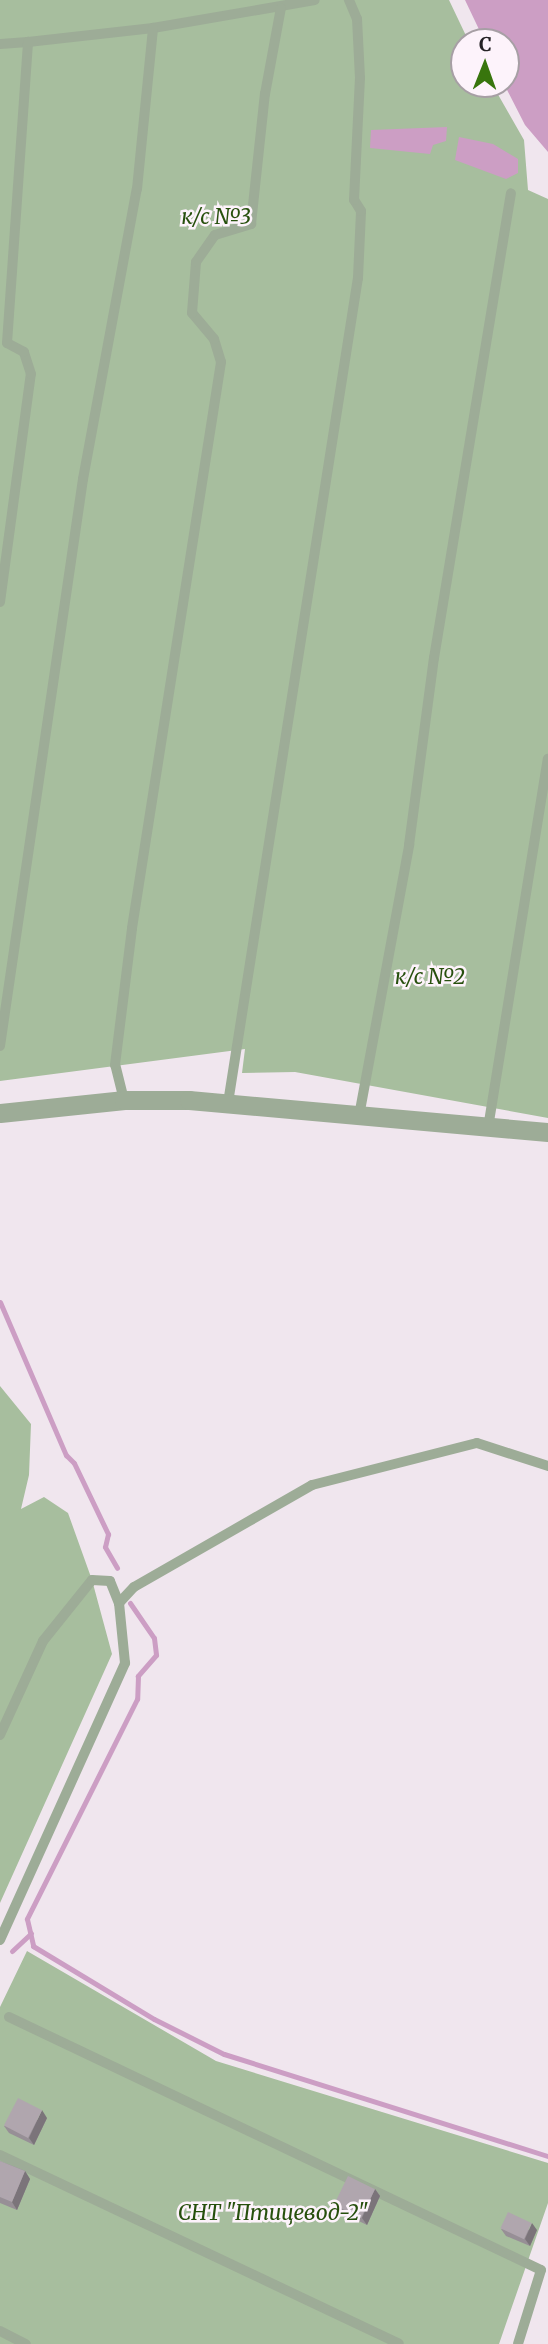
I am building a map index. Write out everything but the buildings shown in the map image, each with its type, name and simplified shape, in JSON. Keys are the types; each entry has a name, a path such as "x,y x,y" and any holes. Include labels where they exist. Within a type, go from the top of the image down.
{"street":[{"path":"0,1112 124,1100 228,1103 488,1129 548,1132"}],"lane":[{"path":"0,44 153,28 315,0"},
{"path":"228,1103 358,278 361,211 354,200 360,78 357,19 349,0"},
{"path":"124,1100 115,1065 132,928 221,362 214,339 192,313 196,262 215,235 251,224 265,94 281,8"},
{"path":"0,1046 83,479 137,189 153,28"},
{"path":"0,602 31,374 24,352 4,343 28,42"},
{"path":"359,1116 409,845 436,645 511,193"},
{"path":"488,1129 548,759"},
{"path":"119,1604 134,1587 312,1485 477,1443 548,1466"},
{"path":"0,1735 43,1641 92,1580 110,1581 119,1604 125,1664 0,1940"},
{"path":"9,2017 541,2270 518,2344"},
{"path":"0,2155 399,2344"},
{"path":"0,2331 26,2344"}],"green space":[{"name":"к/с №3","path":"0,0 449,0 462,28 450,28 450,98 500,98 524,140 528,190 548,199 548,1118 295,1072 242,1073 245,1049 0,1081"},
{"path":"0,1386 31,1424 29,1475 21,1509 44,1497 68,1513 92,1580 112,1654 0,1903"},
{"name":"СНТ \"Птицевод-2\"","path":"27,1951 216,2061 548,2163 548,2203 499,2344 0,2344 0,2007"}],"shaded area":[{"path":"465,0 548,0 548,152 525,125 511,98 520,98 520,28 478,28"},
{"path":"447,127 446,141 433,145 430,154 370,148 371,130"},
{"path":"459,137 493,144 518,159 518,173 506,179 455,160"}],"waterway":[{"path":"0,1302 66,1455 74,1463 108,1534 105,1547 117,1568"},
{"path":"130,1603 154,1638 156,1655 138,1676 137,1699 27,1919 33,1946 154,2019 224,2054 548,2156"},
{"path":"12,1951 31,1933"}],"park label":[{"name":"к/с №2","path":"430,977"}]}
